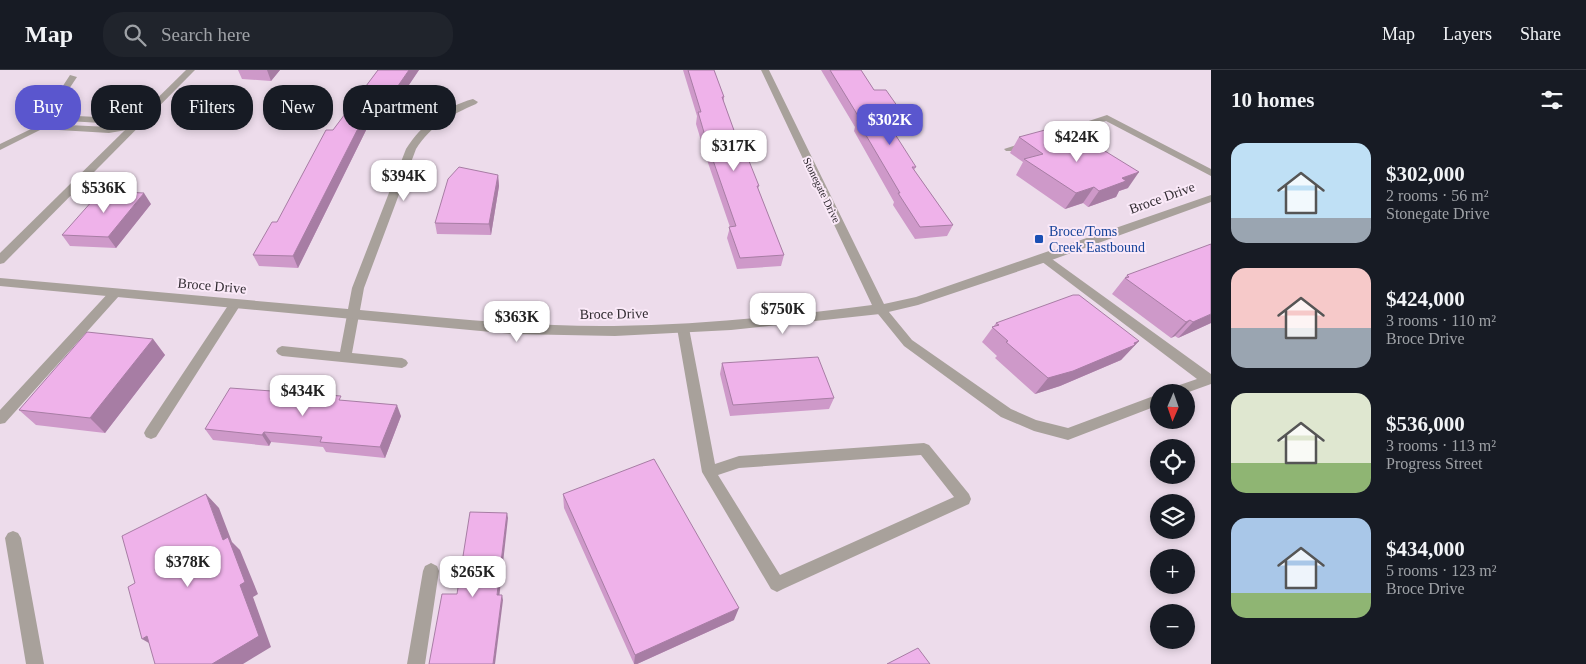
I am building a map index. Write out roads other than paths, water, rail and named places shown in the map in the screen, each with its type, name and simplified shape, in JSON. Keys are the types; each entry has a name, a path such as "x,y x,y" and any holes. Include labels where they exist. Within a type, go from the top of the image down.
{"street":[{"path":"161,100 191,70"},
{"name":"Stonegate Drive","path":"765,70 880,308"},
{"path":"353,315 358,288 411,149 421,133 435,120 473,102"},
{"path":"0,260 131,130"},
{"name":"Broce Drive","path":"0,282 353,315 556,331 615,331 774,322 918,301 1045,258 1211,198"}],"lane":[{"path":"68,85 73,78"},
{"path":"1009,149 1107,118 1211,173"},
{"path":"0,147 32,130"},
{"path":"1045,258 1209,380"},
{"path":"0,419 115,293"},
{"path":"151,433 235,304"},
{"path":"880,308 908,343 1006,413 1034,425 1068,434 1150,402"},
{"path":"345,357 353,315"},
{"path":"682,328 709,472 777,584 964,500 924,449 739,462 709,472"},
{"path":"282,351 402,363"},
{"path":"1195,385 1209,380"},
{"path":"13,538 35,664"},
{"path":"416,664 431,571"}],"place":[{"name":"Broce/Toms Creek Eastbound","path":"1039,239"}]}
